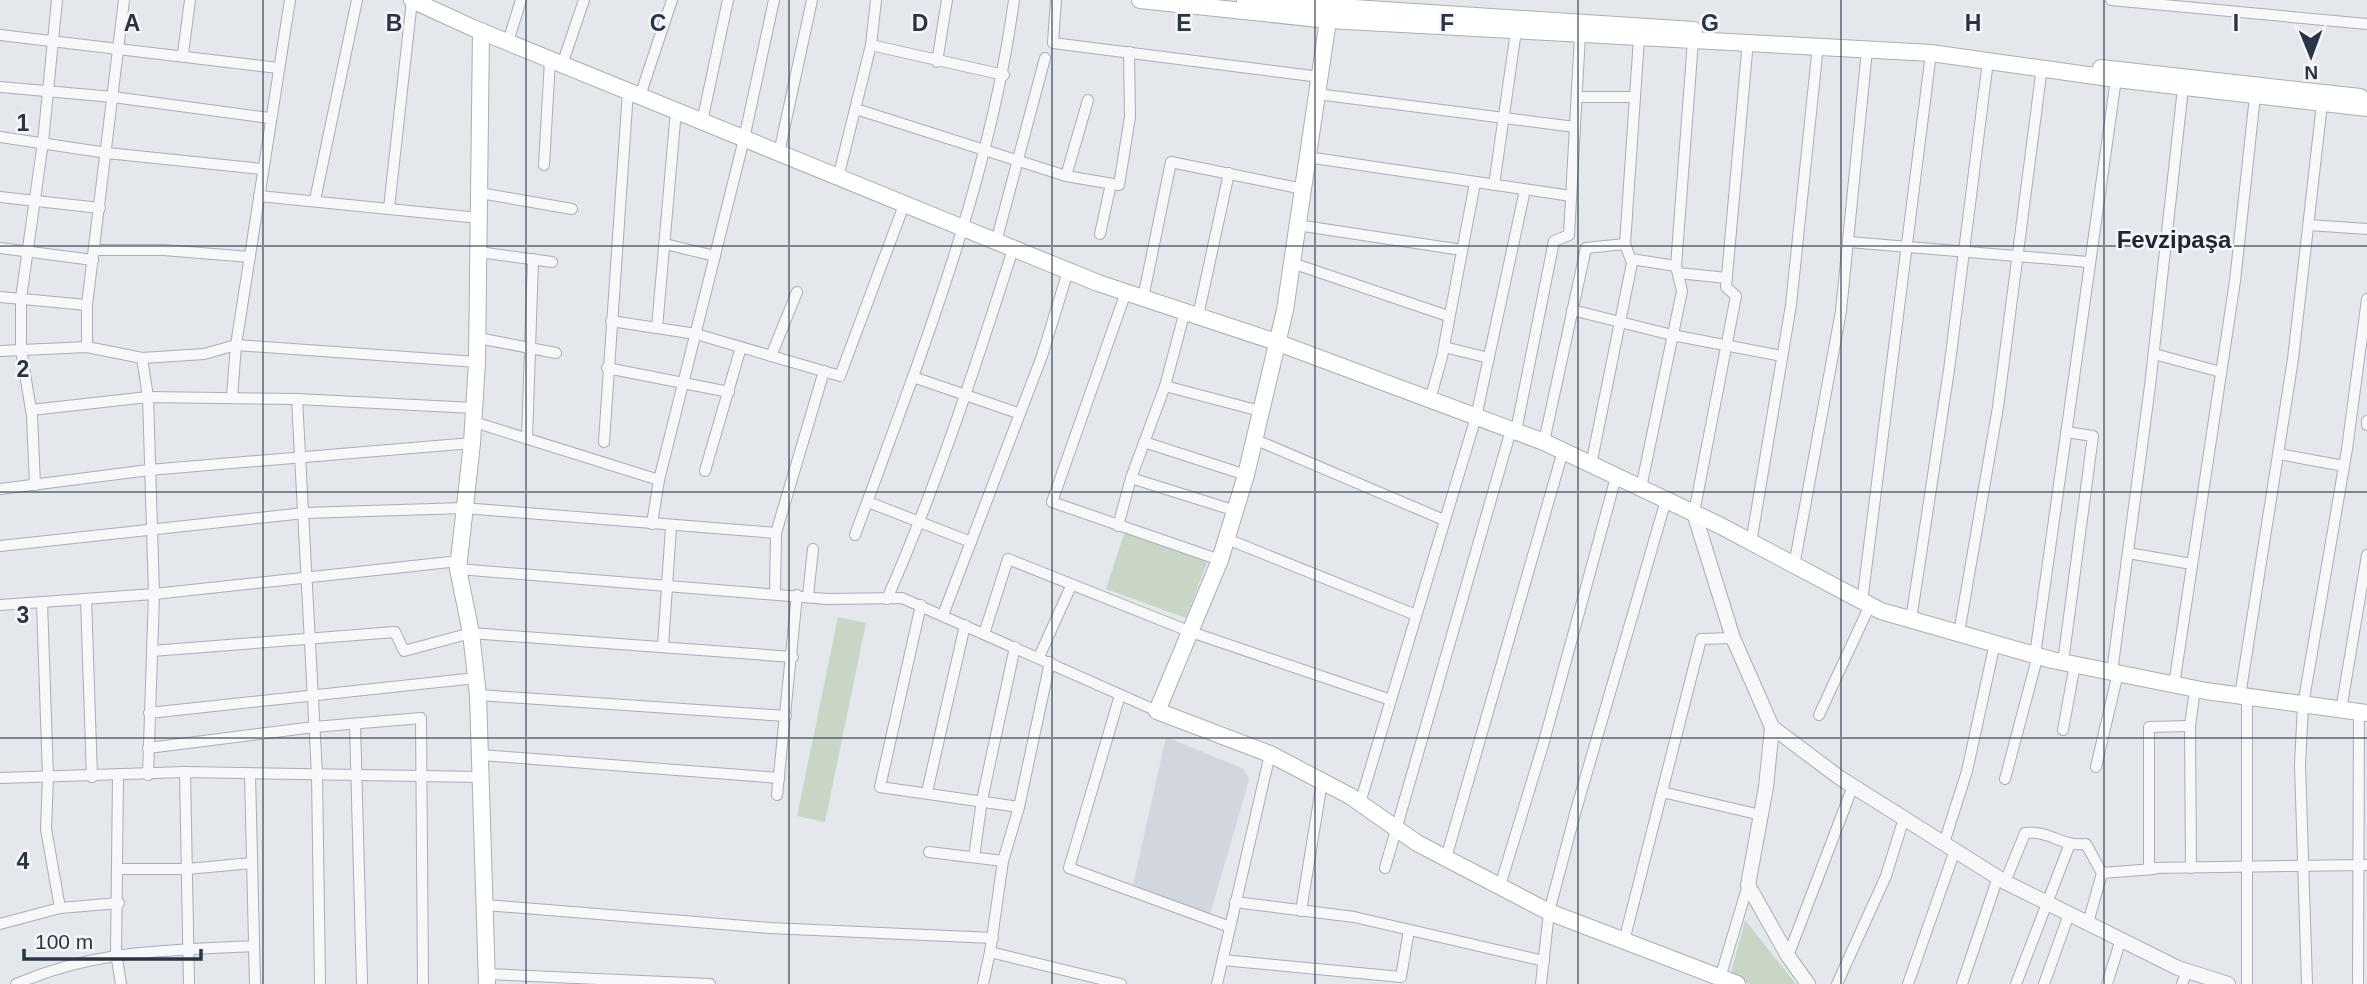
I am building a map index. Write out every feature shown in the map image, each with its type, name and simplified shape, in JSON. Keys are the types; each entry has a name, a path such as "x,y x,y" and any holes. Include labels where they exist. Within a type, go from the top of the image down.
{"main road":[{"path":"412,0 481,32 1068,271 1276,342 1544,442 1694,513 1866,604 1911,620 2069,663 2194,689 2363,713"},
{"path":"1140,0 1718,32 1748,41"},
{"path":"1238,0 1516,31 1693,41 1748,41 1931,53 2183,88 2367,108"},
{"path":"1329,9 1285,310 1246,475 1220,560 1157,711 1269,754 1360,803 1396,829 1446,858 1549,912 1737,984"},
{"path":"481,32 477,362 472,443 458,565 471,633 477,686 487,979"},
{"path":"2042,67 2124,69 2367,97"}],"street":[{"path":"35,485 32,410 21,350 21,298 32,200 43,142 57,0"},
{"path":"87,347 87,305 124,0"},
{"path":"183,54 190,0"},
{"path":"232,397 236,345 269,118 290,0"},
{"path":"315,201 357,0"},
{"path":"389,208 412,0"},
{"path":"508,42 521,0"},
{"path":"544,165 556,62 583,0"},
{"path":"604,442 611,321 634,94 672,0"},
{"path":"702,122 728,0"},
{"path":"652,524 659,480 744,139 774,0"},
{"path":"779,153 812,0"},
{"path":"838,178 871,44 876,0"},
{"path":"937,62 947,0"},
{"path":"855,535 964,229 982,150 1004,75 1014,0"},
{"path":"1056,0 1053,43 1320,77"},
{"path":"2111,0 2367,24"},
{"path":"1494,185 1516,31"},
{"path":"1385,868 1513,431 1554,241 1569,235 1580,34"},
{"path":"0,35 183,54 278,68"},
{"path":"1591,465 1631,260 1625,244 1639,38"},
{"path":"1641,488 1682,291 1677,270 1693,41"},
{"path":"1720,978 1748,885 1761,815 1772,727 1734,638 1694,513 1736,296 1726,287 1748,41"},
{"path":"871,44 937,62 1004,75"},
{"path":"1751,542 1791,305 1818,46"},
{"path":"1794,566 1841,311 1867,50"},
{"path":"856,109 1066,176 1119,186 1130,117 1129,52"},
{"path":"1819,715 1866,604 1931,53"},
{"path":"996,242 1045,58"},
{"path":"1911,620 1964,251 1988,61"},
{"path":"1959,633 1998,407 2042,67"},
{"path":"2005,779 2036,655 2088,262 2116,79"},
{"path":"0,87 113,97 269,118"},
{"path":"2095,767 2115,673 2183,88"},
{"path":"1317,94 1575,127"},
{"path":"2174,685 2235,281 2255,96"},
{"path":"1577,97 1634,97"},
{"path":"1066,176 1088,100"},
{"path":"2247,984 2243,696 2279,454 2322,104"},
{"path":"657,328 676,110"},
{"path":"0,137 107,153 262,169"},
{"path":"1307,157 1571,196"},
{"path":"1143,298 1171,162 1303,189"},
{"path":"1118,526 1130,478 1192,314 1229,173"},
{"path":"1430,400 1444,347 1475,183"},
{"path":"1100,234 1111,184"},
{"path":"1360,803 1476,417 1525,190"},
{"path":"480,193 572,209"},
{"path":"259,195 480,218"},
{"path":"0,197 100,208"},
{"path":"611,321 696,334 840,376 904,205"},
{"path":"1297,225 1462,250"},
{"path":"2309,225 2367,229"},
{"path":"1849,242 2018,254 2088,262"},
{"path":"664,244 715,256"},
{"path":"1544,442 1586,248 1625,244"},
{"path":"0,248 94,255 164,250 250,257"},
{"path":"887,599 921,521 966,398 1013,249"},
{"path":"479,252 552,262"},
{"path":"527,439 533,349 533,259"},
{"path":"1631,260 1727,278"},
{"path":"1292,263 1448,316"},
{"path":"943,615 1042,356 1068,271"},
{"path":"771,356 797,292"},
{"path":"1126,292 1052,502 1220,560"},
{"path":"0,297 87,305"},
{"path":"2307,984 2300,765 2303,705 2344,466 2367,299"},
{"path":"1572,310 1672,335 1782,356"},
{"path":"478,338 556,353"},
{"path":"0,351 87,347 142,358 204,354 236,345 477,362"},
{"path":"705,471 741,347"},
{"path":"1444,347 1489,358"},
{"path":"2154,354 2221,372"},
{"path":"142,358 148,397 154,594 148,775"},
{"path":"607,368 729,392"},
{"path":"775,592 775,533 824,372"},
{"path":"913,377 966,398 1018,414"},
{"path":"1166,386 1260,411"},
{"path":"32,410 148,397 232,397 297,399 474,415 527,439 659,480"},
{"path":"297,399 317,774 320,984"},
{"path":"2063,730 2093,436 2066,432"},
{"path":"1254,439 1444,520"},
{"path":"1144,442 1246,475"},
{"path":"0,489 149,470 472,443"},
{"path":"1446,858 1563,451"},
{"path":"2279,454 2344,466"},
{"path":"1500,886 1543,745 1616,477"},
{"path":"1130,478 1236,511"},
{"path":"1541,984 1549,912 1666,500"},
{"path":"868,502 971,542"},
{"path":"0,546 304,513 464,508 671,527 775,533"},
{"path":"663,646 671,527"},
{"path":"1227,539 1416,615"},
{"path":"777,795 793,657 813,549"},
{"path":"2128,554 2192,564"},
{"path":"984,634 1008,559 1191,632 1391,700"},
{"path":"2341,710 2367,559"},
{"path":"0,605 154,594 306,577 458,565 803,596 902,598 1045,659 1157,711"},
{"path":"983,984 993,938 1003,860 1019,807 1045,659 1071,586"},
{"path":"86,598 92,777"},
{"path":"42,602 48,777 46,829 60,908"},
{"path":"920,605 880,787 1019,807"},
{"path":"927,792 965,625"},
{"path":"152,652 395,632 404,651 471,633 793,657"},
{"path":"1624,941 1701,639 1734,638"},
{"path":"1908,984 1950,847 1995,643"},
{"path":"974,857 982,800 1015,647"},
{"path":"149,713 313,697 477,686 786,716"},
{"path":"2191,869 2190,726 2194,689"},
{"path":"1120,695 1069,868 1230,926"},
{"path":"2358,984 2363,713"},
{"path":"148,748 314,727 421,718 423,984"},
{"path":"355,724 362,984"},
{"path":"2154,869 2150,868 2149,727 2190,726"},
{"path":"1772,727 1853,786 2001,879 2121,939 2185,977 2228,984"},
{"path":"1217,984 1269,754"},
{"path":"481,755 779,778"},
{"path":"0,778 118,777 185,772 481,777"},
{"path":"185,772 189,984"},
{"path":"250,774 255,984"},
{"path":"118,777 119,903 116,953 121,984"},
{"path":"1301,911 1322,782"},
{"path":"1788,957 1853,786"},
{"path":"1662,792 1761,815"},
{"path":"1837,984 1886,876 1904,818"},
{"path":"1962,984 2001,879 2025,833 2040,831 2069,846 2086,844 2102,873 2088,923"},
{"path":"2016,984 2069,846"},
{"path":"929,852 1003,860"},
{"path":"118,869 187,869 252,863"},
{"path":"2102,873 2154,869 2362,865"},
{"path":"1748,885 1788,957 1808,984"},
{"path":"1235,902 1354,918 1544,961"},
{"path":"0,924 60,908 119,903"},
{"path":"486,905 770,928 993,938"},
{"path":"2044,984 2069,914"},
{"path":"1223,960 1401,977 1409,930"},
{"path":"2107,984 2121,939"},
{"path":"16,984 56,967 116,953 254,946"},
{"path":"990,952 1121,984"},
{"path":"487,979 710,984"}],"shaded area":[{"path":"1166,737 1244,769 1249,780 1209,918 1132,889"}],"green space":[{"path":"1125,531 1208,560 1186,618 1106,589"},
{"path":"838,617 866,623 825,822 797,816"},
{"path":"1745,920 1796,984 1751,984 1730,976"}],"district":[{"name":"Fevzipaşa","path":"2174,240"}]}
